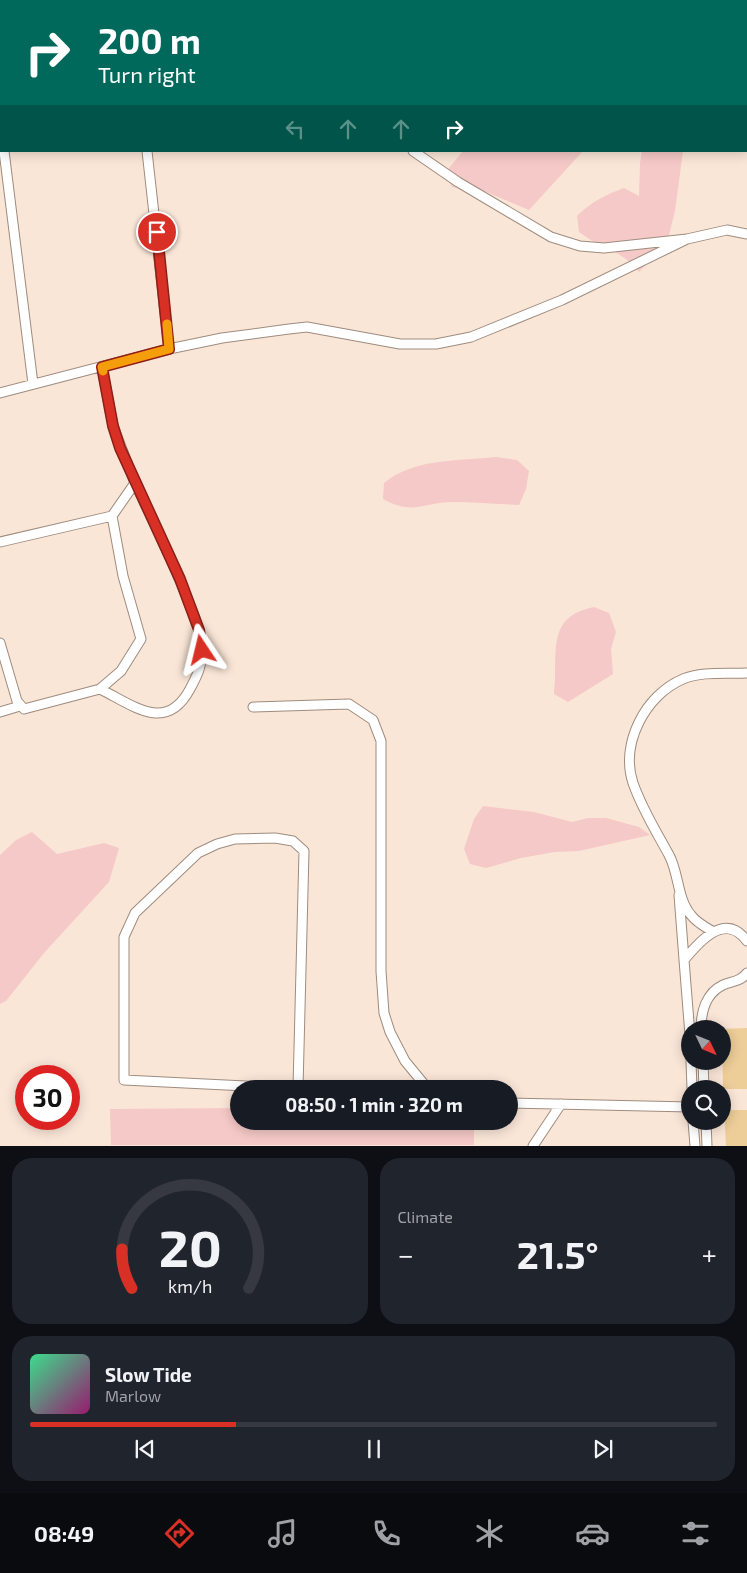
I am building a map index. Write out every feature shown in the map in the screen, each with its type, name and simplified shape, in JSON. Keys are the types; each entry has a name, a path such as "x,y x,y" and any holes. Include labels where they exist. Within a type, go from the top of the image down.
{"street":[{"path":"4,152 33,384"},
{"path":"147,152 169,349"},
{"path":"414,152 458,182 552,237 580,246 604,248 687,239 728,230 747,234"},
{"path":"0,393 169,349 222,338 307,327 400,344 436,344 471,337 562,300 687,239"},
{"path":"100,688 146,711 158,715 166,714 174,709 188,694 199,671 202,650 199,630 180,579 135,483 113,426 102,367"},
{"path":"0,542 112,516 135,483"},
{"path":"0,712 20,706 29,709 100,688 121,672 141,639 123,576 112,516"},
{"path":"0,644 20,706"},
{"path":"712,932 691,915 686,908 670,857 646,815 632,782 629,764 630,747 643,714 656,698 684,678 701,674 747,674"},
{"path":"253,707 349,704 372,720 380,741 380,971 384,1012 390,1032 405,1061 421,1080"},
{"path":"275,838 293,842 304,850 298,1088 124,1080 124,937 135,913 198,853 235,839 275,838"},
{"path":"678,883 689,1020"},
{"path":"684,960 712,932 726,929 736,931 747,941"},
{"path":"702,1020 703,1007 711,994 722,986 735,982 747,973"},
{"path":"735,982 747,985"},
{"path":"518,1103 681,1107"},
{"path":"533,1146 561,1104"},
{"path":"693,1130 694,1146"},
{"path":"706,1130 707,1146"}],"shaded area":[{"path":"462,152 582,152 529,210 486,192 452,187 445,173"},
{"path":"642,152 683,152 675,211 667,243 639,272 625,258 579,232 577,216 599,199 624,188 639,196"},
{"path":"496,457 517,460 529,471 526,489 519,505 453,502 403,507 383,499 384,483 409,469 437,462"},
{"path":"594,607 609,613 616,632 611,649 613,674 568,702 554,694 557,639 567,619 578,612"},
{"path":"483,806 534,812 572,822 588,818 606,818 639,827 650,835 579,851 555,852 521,858 486,868 470,864 464,849 474,819"},
{"path":"32,832 57,854 104,843 119,848 109,882 44,953 6,1001 0,1004 0,855 16,840"},
{"path":"230,1108 230,1130 474,1130 474,1145 111,1145 110,1109"}],"building":[{"path":"747,1028 747,1089 731,1089 731,1080 723,1080 723,1070 731,1070 731,1029"},
{"path":"731,1110 747,1110 747,1146 726,1146 725,1130 731,1130"}],"slow traffic":[{"path":"103,371 102,367 169,349 167,324"}],"route":[{"path":"157,232 169,349 102,367 113,426 120,448 180,579 199,630 202,650"}]}
